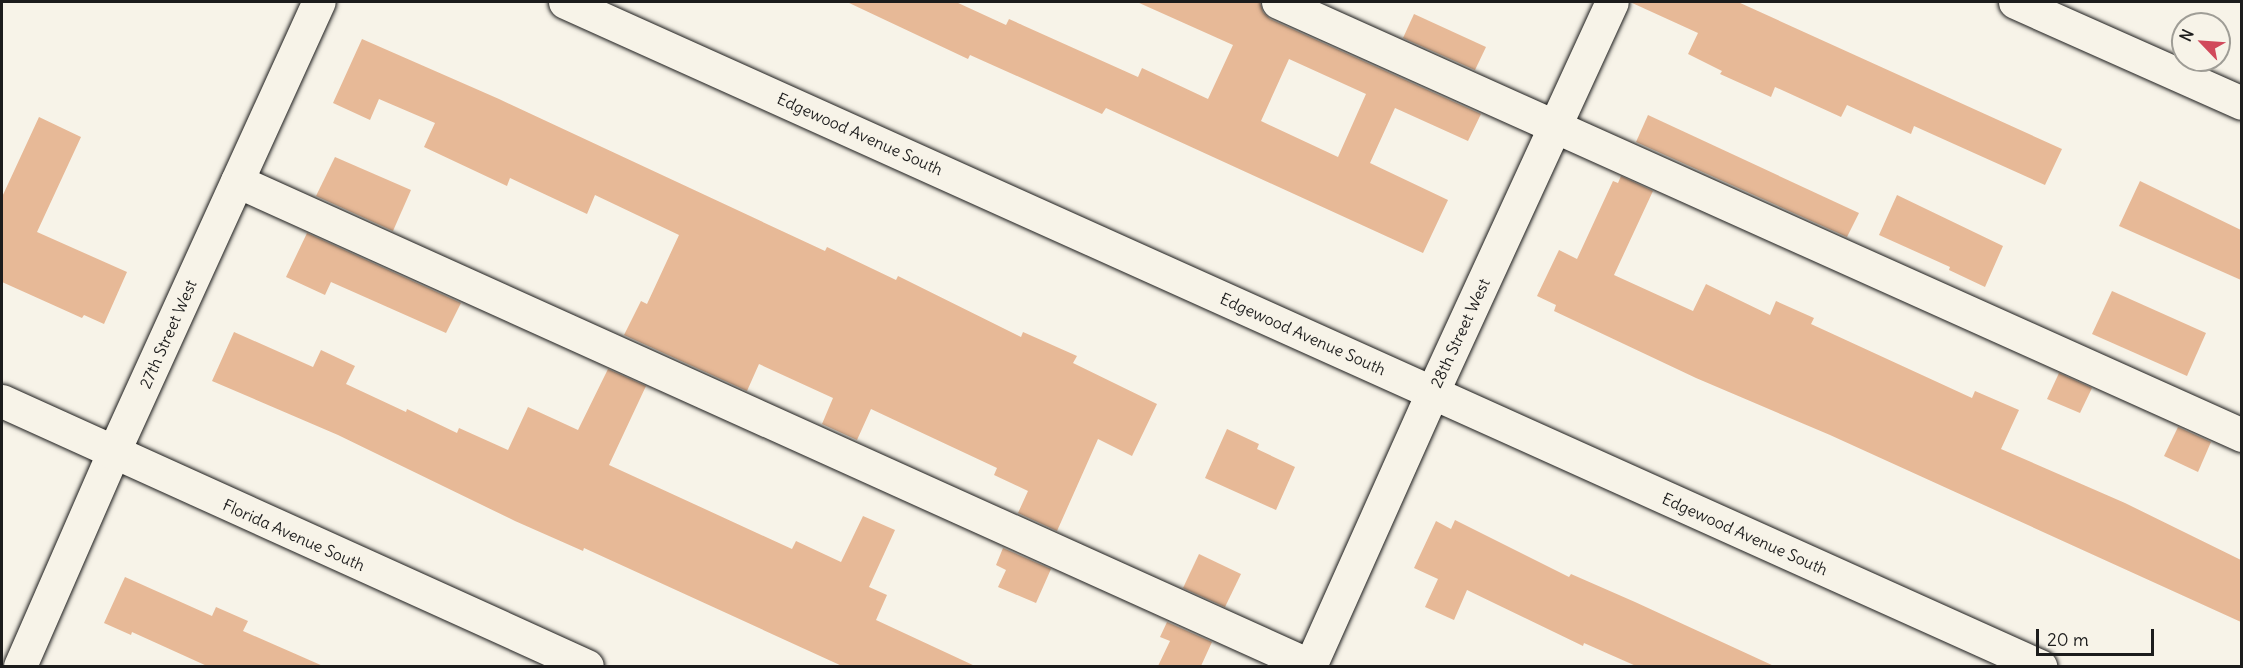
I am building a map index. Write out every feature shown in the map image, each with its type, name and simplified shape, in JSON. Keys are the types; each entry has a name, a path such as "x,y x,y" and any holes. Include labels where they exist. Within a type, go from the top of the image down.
{"street":[{"name":"27th Street West","path":"20,666 113,453 319,2"},
{"name":"Edgewood Avenue South","path":"565,2 2040,666"},
{"path":"1278,2 2241,435"},
{"name":"28th Street West","path":"1311,666 1432,393 1612,2"},
{"path":"2015,2 2241,104"},
{"path":"237,181 1311,666"},
{"name":"Florida Avenue South","path":"2,401 587,666"}],"building":[{"path":"847,2 956,2 1006,25 1009,19 1138,77 1142,68 1208,99 1233,45 1137,2 1260,2 1263,12 1270,19 1481,114 1468,141 1395,108 1370,163 1448,200 1423,253 1106,108 1102,114 970,55 968,59","holes":["1289,59 1366,94 1338,157 1261,121"]},
{"path":"1630,2 1738,2 2062,149 2045,185 1914,126 1911,134 1847,105 1841,117 1775,87 1771,97 1720,74 1722,71 1688,54 1698,33"},
{"path":"1414,14 1486,47 1475,70 1403,38"},
{"path":"362,39 499,99 825,251 827,247 896,280 898,276 1021,337 1023,332 1077,356 1073,363 1157,404 1132,456 1098,439 1057,531 1018,513 1028,491 994,475 997,468 871,409 857,440 822,424 833,398 759,364 747,391 624,335 641,301 647,304 679,235 595,195 587,214 510,178 507,186 424,147 435,123 379,99 370,120 333,103"},
{"path":"1648,115 1859,213 1847,237 1636,142"},
{"path":"39,117 81,137 37,232 127,272 104,324 84,315 82,318 2,282 2,197"},
{"path":"335,157 411,190 393,231 316,196"},
{"path":"1621,176 1653,191 1614,275 1693,311 1706,284 1770,315 1776,301 1814,318 1811,324 1972,398 1975,391 2019,410 2001,449 2125,503 2241,560 2241,622 1830,435 1696,378 1554,311 1556,305 1537,296 1559,250 1577,259 1613,181 1618,183"},
{"path":"2140,181 2241,230 2241,280 2119,226"},
{"path":"1897,195 2003,246 1985,287 1949,270 1950,267 1879,235"},
{"path":"307,233 461,303 446,333 331,282 325,295 286,277"},
{"path":"2112,291 2206,333 2187,376 2092,334"},
{"path":"234,332 313,367 321,350 355,366 346,384 457,433 459,428 508,450 528,407 578,430 608,369 646,386 609,465 792,549 796,541 841,562 863,516 895,530 869,587 887,595 876,620 975,666 842,666 584,548 583,551 515,521 338,435 212,381"},
{"path":"2059,373 2092,388 2080,413 2047,399"},
{"path":"2178,427 2211,442 2198,472 2164,456"},
{"path":"1227,429 1259,444 1257,449 1295,467 1276,510 1205,478"},
{"path":"1455,520 1569,577 1571,574 1774,666 1636,666 1584,643 1583,646 1467,590 1454,620 1425,607 1438,579 1414,568 1436,521 1451,529"},
{"path":"1003,548 1051,569 1036,603 998,587 1006,570 996,565"},
{"path":"1199,554 1241,574 1225,607 1183,588"},
{"path":"125,577 212,616 216,607 248,621 243,631 323,666 207,666 132,632 131,635 104,623"},
{"path":"1167,622 1212,642 1201,666 1158,666 1170,641 1160,637"}]}
